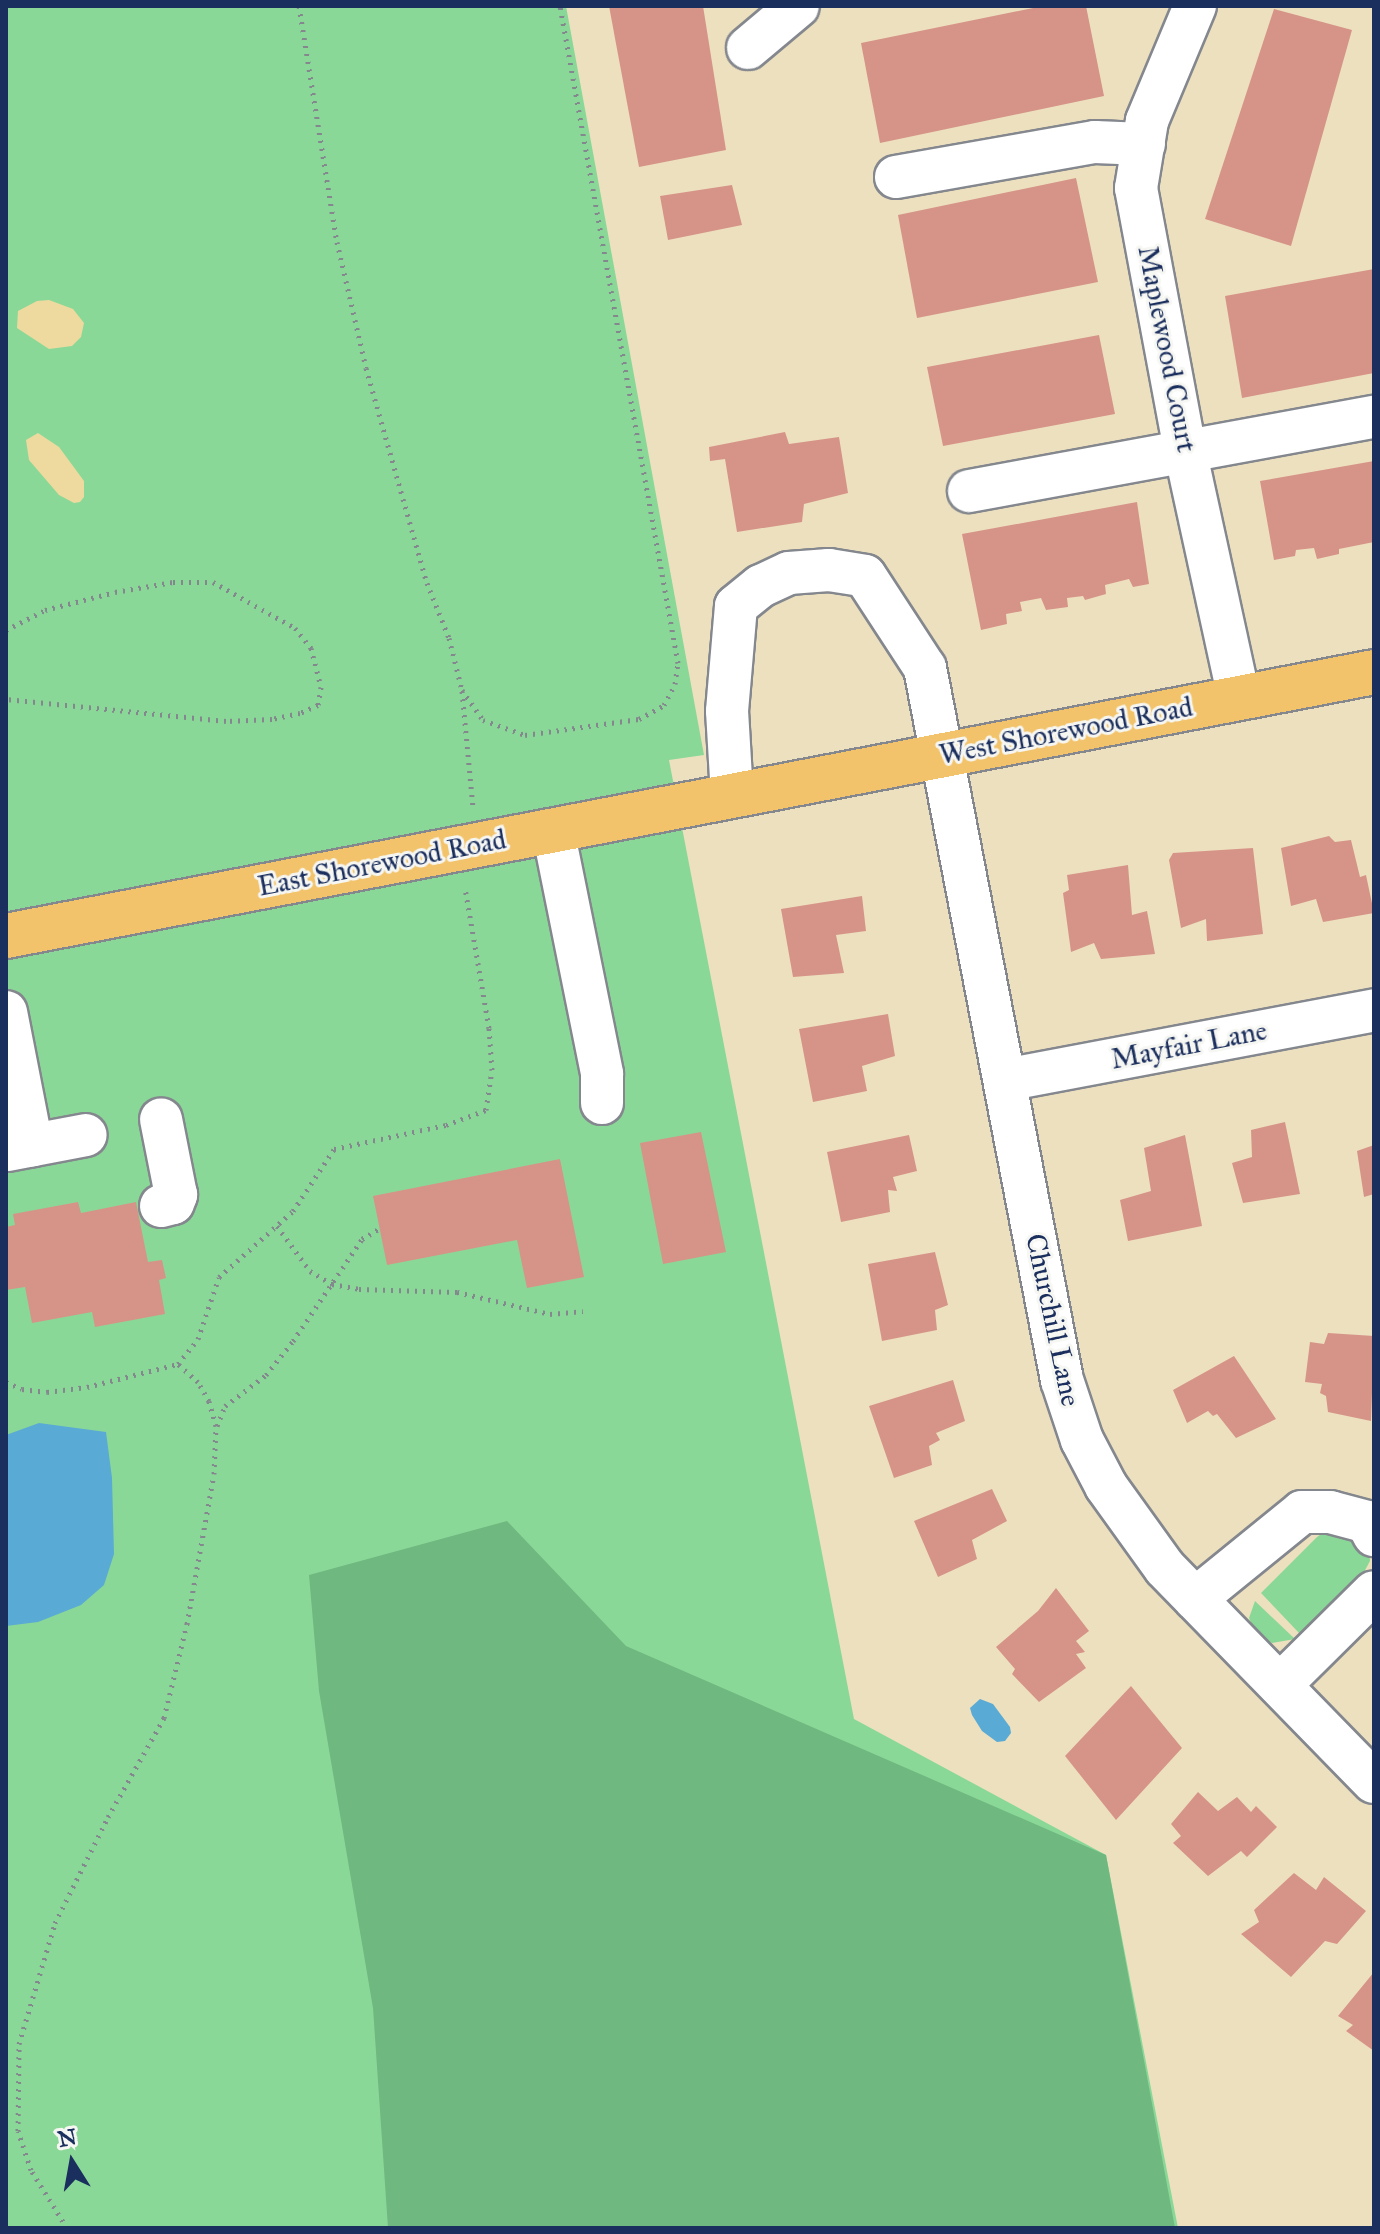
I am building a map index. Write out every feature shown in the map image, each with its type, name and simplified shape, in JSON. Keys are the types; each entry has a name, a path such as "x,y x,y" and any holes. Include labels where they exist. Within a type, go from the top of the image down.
{"main road":[{"name":"West Shorewood Road","path":"745,793 1374,672"},
{"name":"East Shorewood Road","path":"6,936 745,793"}],"street":[{"path":"748,48 798,6"},
{"name":"Maplewood Court","path":"1195,6 1147,121 1136,188 1185,450 1239,698"},
{"path":"896,177 1095,142 1144,144"},
{"path":"969,491 1374,417"},
{"name":"Churchill Lane","path":"745,793 727,711 736,606 761,586 789,573 829,570 865,576 925,668 1062,1380 1082,1440 1106,1486 1165,1568 1374,1782"},
{"path":"553,830 602,1074 602,1103"},
{"name":"Mayfair Lane","path":"1005,1080 1374,1010"},
{"path":"6,1012 19,1148 86,1135"},
{"path":"161,1119 176,1195 173,1203 161,1206"},
{"path":"1195,1599 1302,1512 1330,1512 1367,1522 1374,1535"},
{"path":"1280,1685 1374,1592"}],"path":[{"path":"299,6 337,242 366,368 427,583 449,638 462,690 483,720 525,735 639,719 664,705 675,684 678,663 560,6"},
{"path":"6,630 45,610 115,592 173,582 213,582 295,628 311,648 321,687 318,705 300,713 257,720 169,717 6,699"},
{"path":"6,1382 22,1389 47,1392 87,1387 178,1364 198,1339 219,1277 293,1211 334,1149 446,1125 486,1110 492,1070 479,961"},
{"path":"277,1226 310,1271 332,1284 359,1289 457,1292 550,1314 583,1311"},
{"path":"216,1426 225,1406 266,1375 362,1239 380,1228"},
{"path":"67,2228 31,2170 18,2131 19,2044 55,1923 108,1817 164,1718 187,1624 214,1474 216,1426 209,1401 198,1382 178,1364"}],"green space":[{"path":"6,6 566,6 704,755 669,760 854,1719 1106,1855 1178,2228 6,2228"},
{"path":"507,1521 626,1646 1106,1855 1175,2228 388,2228 373,2008 319,1691 309,1575"},
{"path":"1345,1526 1369,1549 1370,1561 1363,1574 1300,1634 1261,1593 1317,1537 1330,1528"},
{"path":"1255,1601 1295,1639 1272,1643 1255,1633 1249,1618"}],"sand":[{"path":"49,300 73,309 84,323 81,337 72,346 49,349 17,328 18,311 37,301"},
{"path":"38,433 59,447 84,481 84,497 80,502 74,503 59,495 29,460 26,440"}],"water":[{"path":"39,1423 106,1432 112,1478 114,1554 104,1585 81,1605 38,1622 6,1626 6,1435"},
{"path":"980,1699 993,1704 1010,1727 1011,1733 1005,1741 997,1742 982,1731 972,1715 970,1708"}],"building":[{"path":"609,6 703,6 726,150 639,167"},
{"path":"1043,6 1086,6 1104,96 880,143 861,43"},
{"path":"1274,9 1352,30 1291,246 1205,219"},
{"path":"1076,178 1098,282 917,318 898,215"},
{"path":"732,185 742,225 668,240 660,196"},
{"path":"1374,269 1374,373 1242,398 1225,296"},
{"path":"1099,335 1115,414 943,446 927,367"},
{"path":"785,432 789,444 839,437 848,493 804,504 802,522 737,532 725,459 710,461 709,447"},
{"path":"1374,461 1374,542 1339,549 1339,554 1317,559 1314,548 1296,550 1295,556 1274,560 1260,481"},
{"path":"1137,502 1149,584 1133,587 1129,579 1105,585 1106,594 1085,600 1083,596 1067,598 1068,607 1046,610 1041,598 1020,602 1022,611 1006,614 1007,624 981,630 962,534"},
{"path":"1329,836 1335,842 1351,840 1360,877 1366,875 1374,913 1323,922 1316,899 1291,906 1281,848"},
{"path":"1253,848 1263,934 1207,941 1206,919 1181,928 1169,860 1173,853"},
{"path":"1128,865 1132,915 1147,911 1155,954 1101,959 1094,943 1071,952 1063,893 1069,890 1067,875"},
{"path":"862,896 866,931 836,935 844,973 793,977 781,909"},
{"path":"888,1014 895,1056 862,1066 867,1091 813,1102 799,1029"},
{"path":"1285,1122 1300,1194 1243,1203 1232,1163 1252,1157 1251,1130"},
{"path":"701,1132 726,1252 663,1264 640,1143"},
{"path":"909,1135 917,1171 893,1177 897,1191 888,1190 890,1212 841,1222 827,1152"},
{"path":"1185,1135 1202,1226 1128,1241 1120,1200 1151,1191 1144,1148"},
{"path":"1374,1145 1374,1194 1364,1197 1357,1151"},
{"path":"560,1159 584,1277 527,1288 517,1240 387,1265 373,1196"},
{"path":"78,1202 81,1213 136,1202 148,1262 162,1260 166,1278 159,1280 165,1314 95,1327 92,1312 32,1323 25,1287 6,1290 6,1227 15,1225 13,1214"},
{"path":"935,1252 948,1305 935,1310 937,1330 882,1341 868,1264"},
{"path":"1328,1333 1374,1336 1371,1421 1328,1412 1326,1396 1320,1393 1322,1384 1305,1382 1310,1342 1324,1344"},
{"path":"1234,1356 1276,1419 1236,1438 1217,1414 1213,1416 1208,1411 1187,1423 1173,1390"},
{"path":"953,1380 965,1421 936,1433 940,1440 929,1446 932,1465 894,1478 869,1406"},
{"path":"992,1489 1007,1521 972,1540 977,1559 938,1577 914,1521"},
{"path":"1056,1588 1089,1631 1076,1641 1085,1652 1076,1654 1086,1668 1039,1702 1012,1674 1015,1669 996,1647 1038,1611"},
{"path":"1131,1686 1182,1748 1116,1820 1065,1756"},
{"path":"1198,1792 1218,1811 1237,1797 1251,1812 1256,1806 1277,1827 1247,1857 1241,1851 1208,1876 1173,1843 1181,1836 1171,1824"},
{"path":"1294,1873 1316,1890 1324,1877 1366,1911 1337,1944 1325,1941 1291,1977 1241,1934 1259,1922 1254,1910"},
{"path":"1374,1972 1374,2051 1346,2031 1353,2025 1338,2016"}]}
